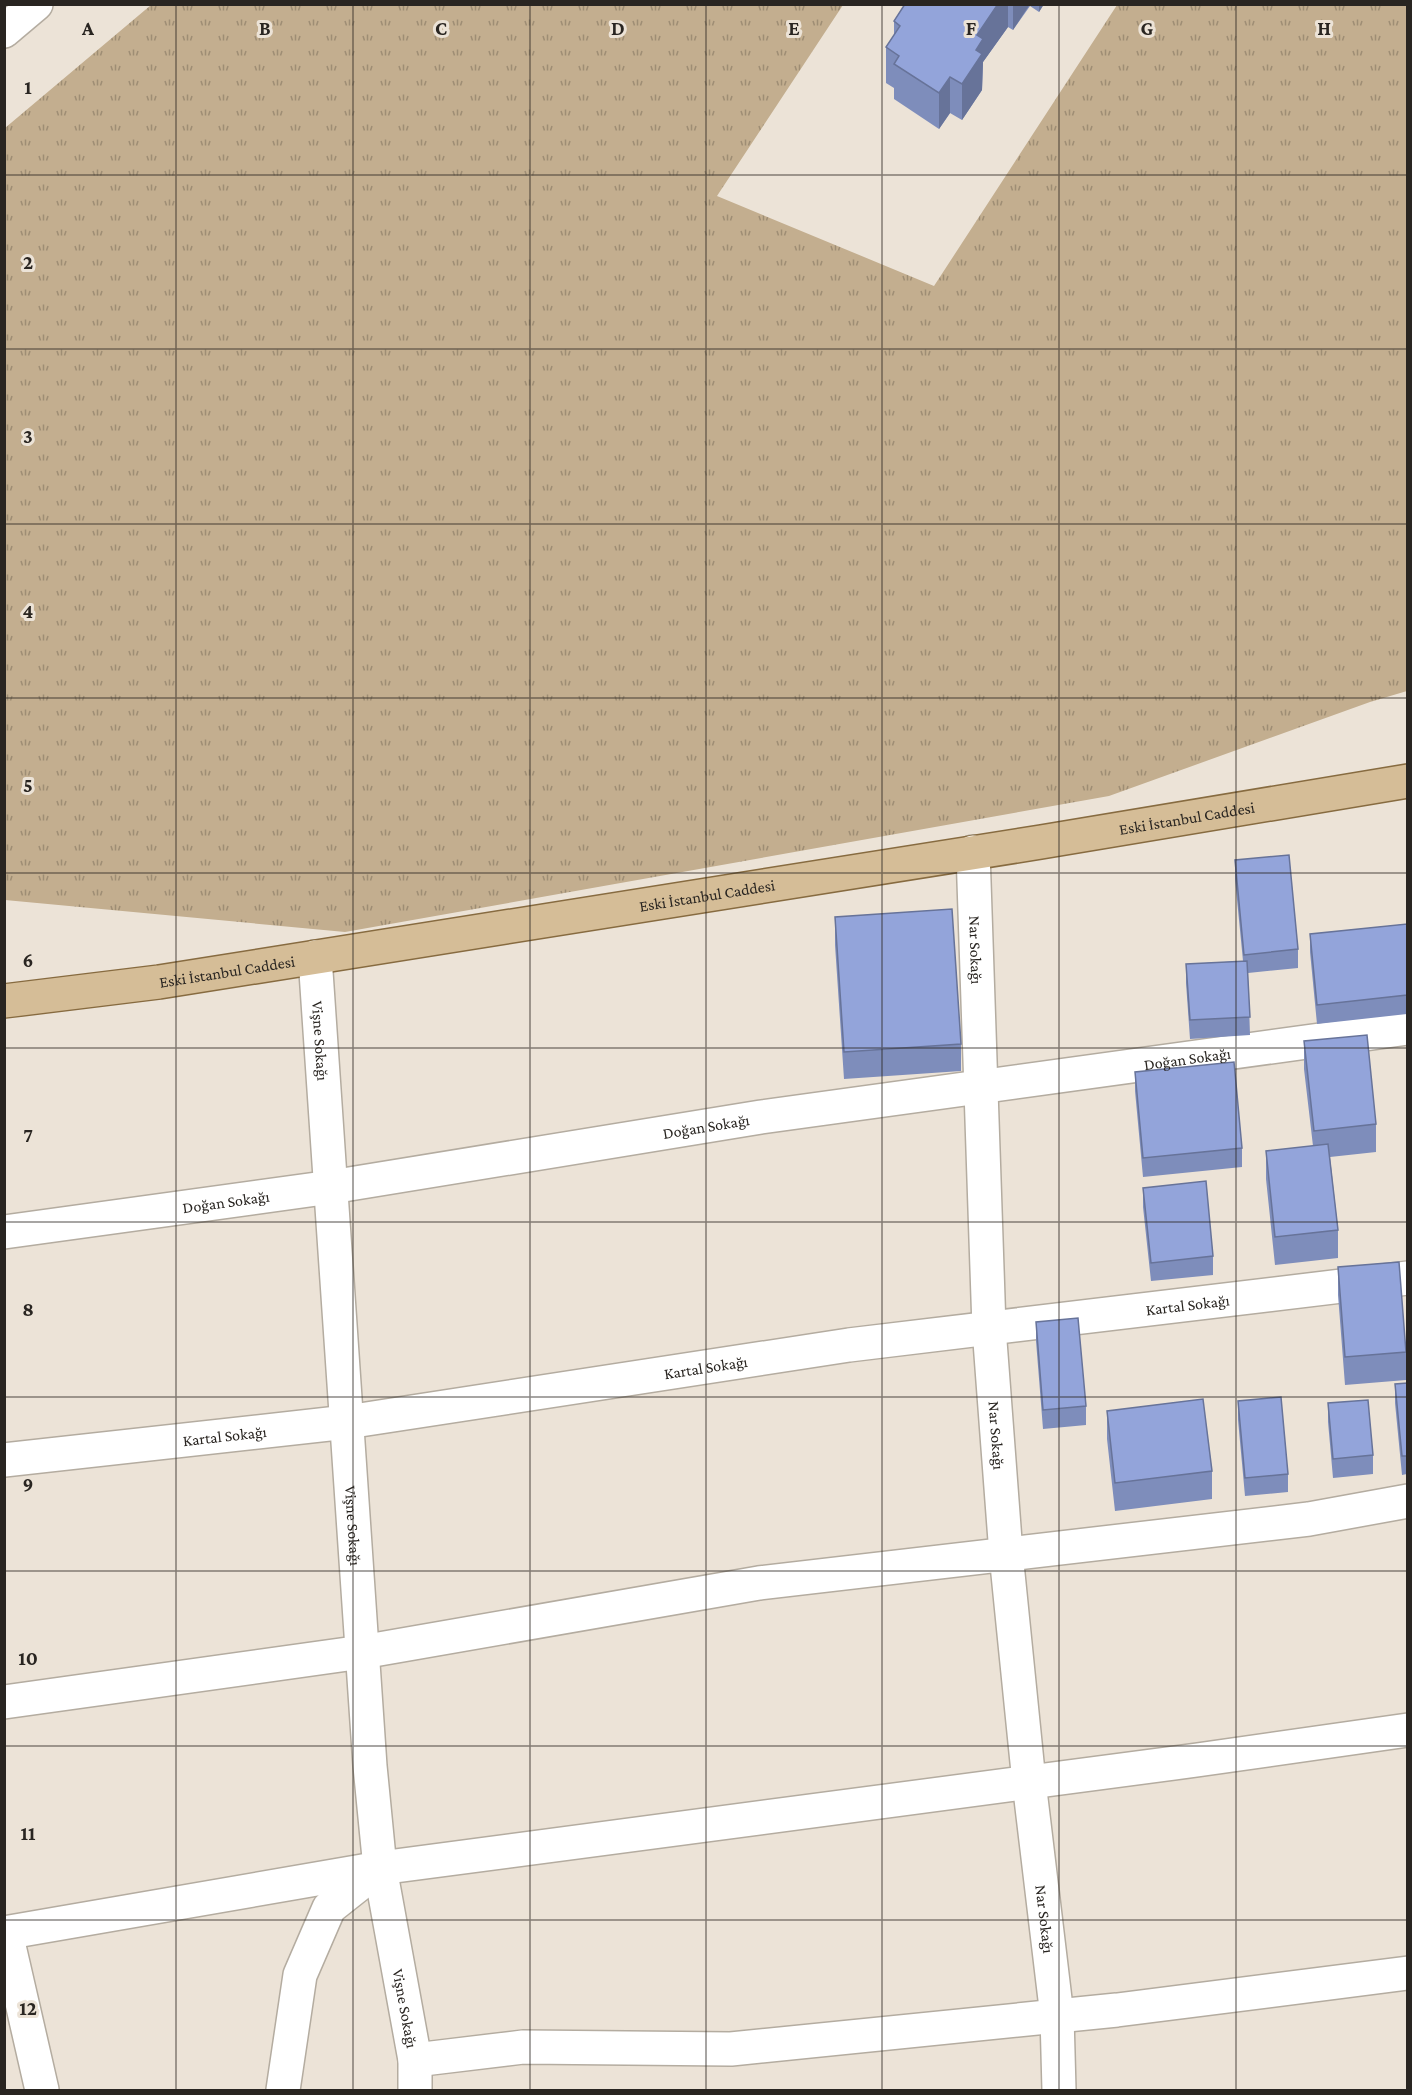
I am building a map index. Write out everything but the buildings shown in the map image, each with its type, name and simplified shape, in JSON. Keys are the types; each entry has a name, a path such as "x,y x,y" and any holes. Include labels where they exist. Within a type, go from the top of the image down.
{"main road":[{"name":"Eski İstanbul Caddesi","path":"4,1001 159,981 315,957 1407,782"}],"street":[{"path":"4,31 36,4"},
{"name":"Nar Sokağı","path":"972,852 990,1328 1006,1554 1029,1782 1057,2016 1059,2091"},
{"name":"Vişne Sokağı","path":"315,957 362,1652 380,1868 415,2075"},
{"name":"Doğan Sokağı","path":"4,1232 331,1187 749,1119 1407,1028"},
{"name":"Kartal Sokağı","path":"4,1460 347,1422 849,1345 1407,1278"},
{"path":"4,1702 362,1652 759,1583 1310,1519 1407,1502"},
{"path":"42,2091 5,1933 380,1868 1407,1730"},
{"path":"283,2091 300,1975 329,1908 380,1868"},
{"path":"415,2075 523,2048 730,2049 1057,2016 1407,1972"}],"green space":[{"path":"151,5 843,5 717,196 934,286 1117,5 1407,5 1407,691 1370,702 1109,796 345,932 5,900 5,128"}]}
